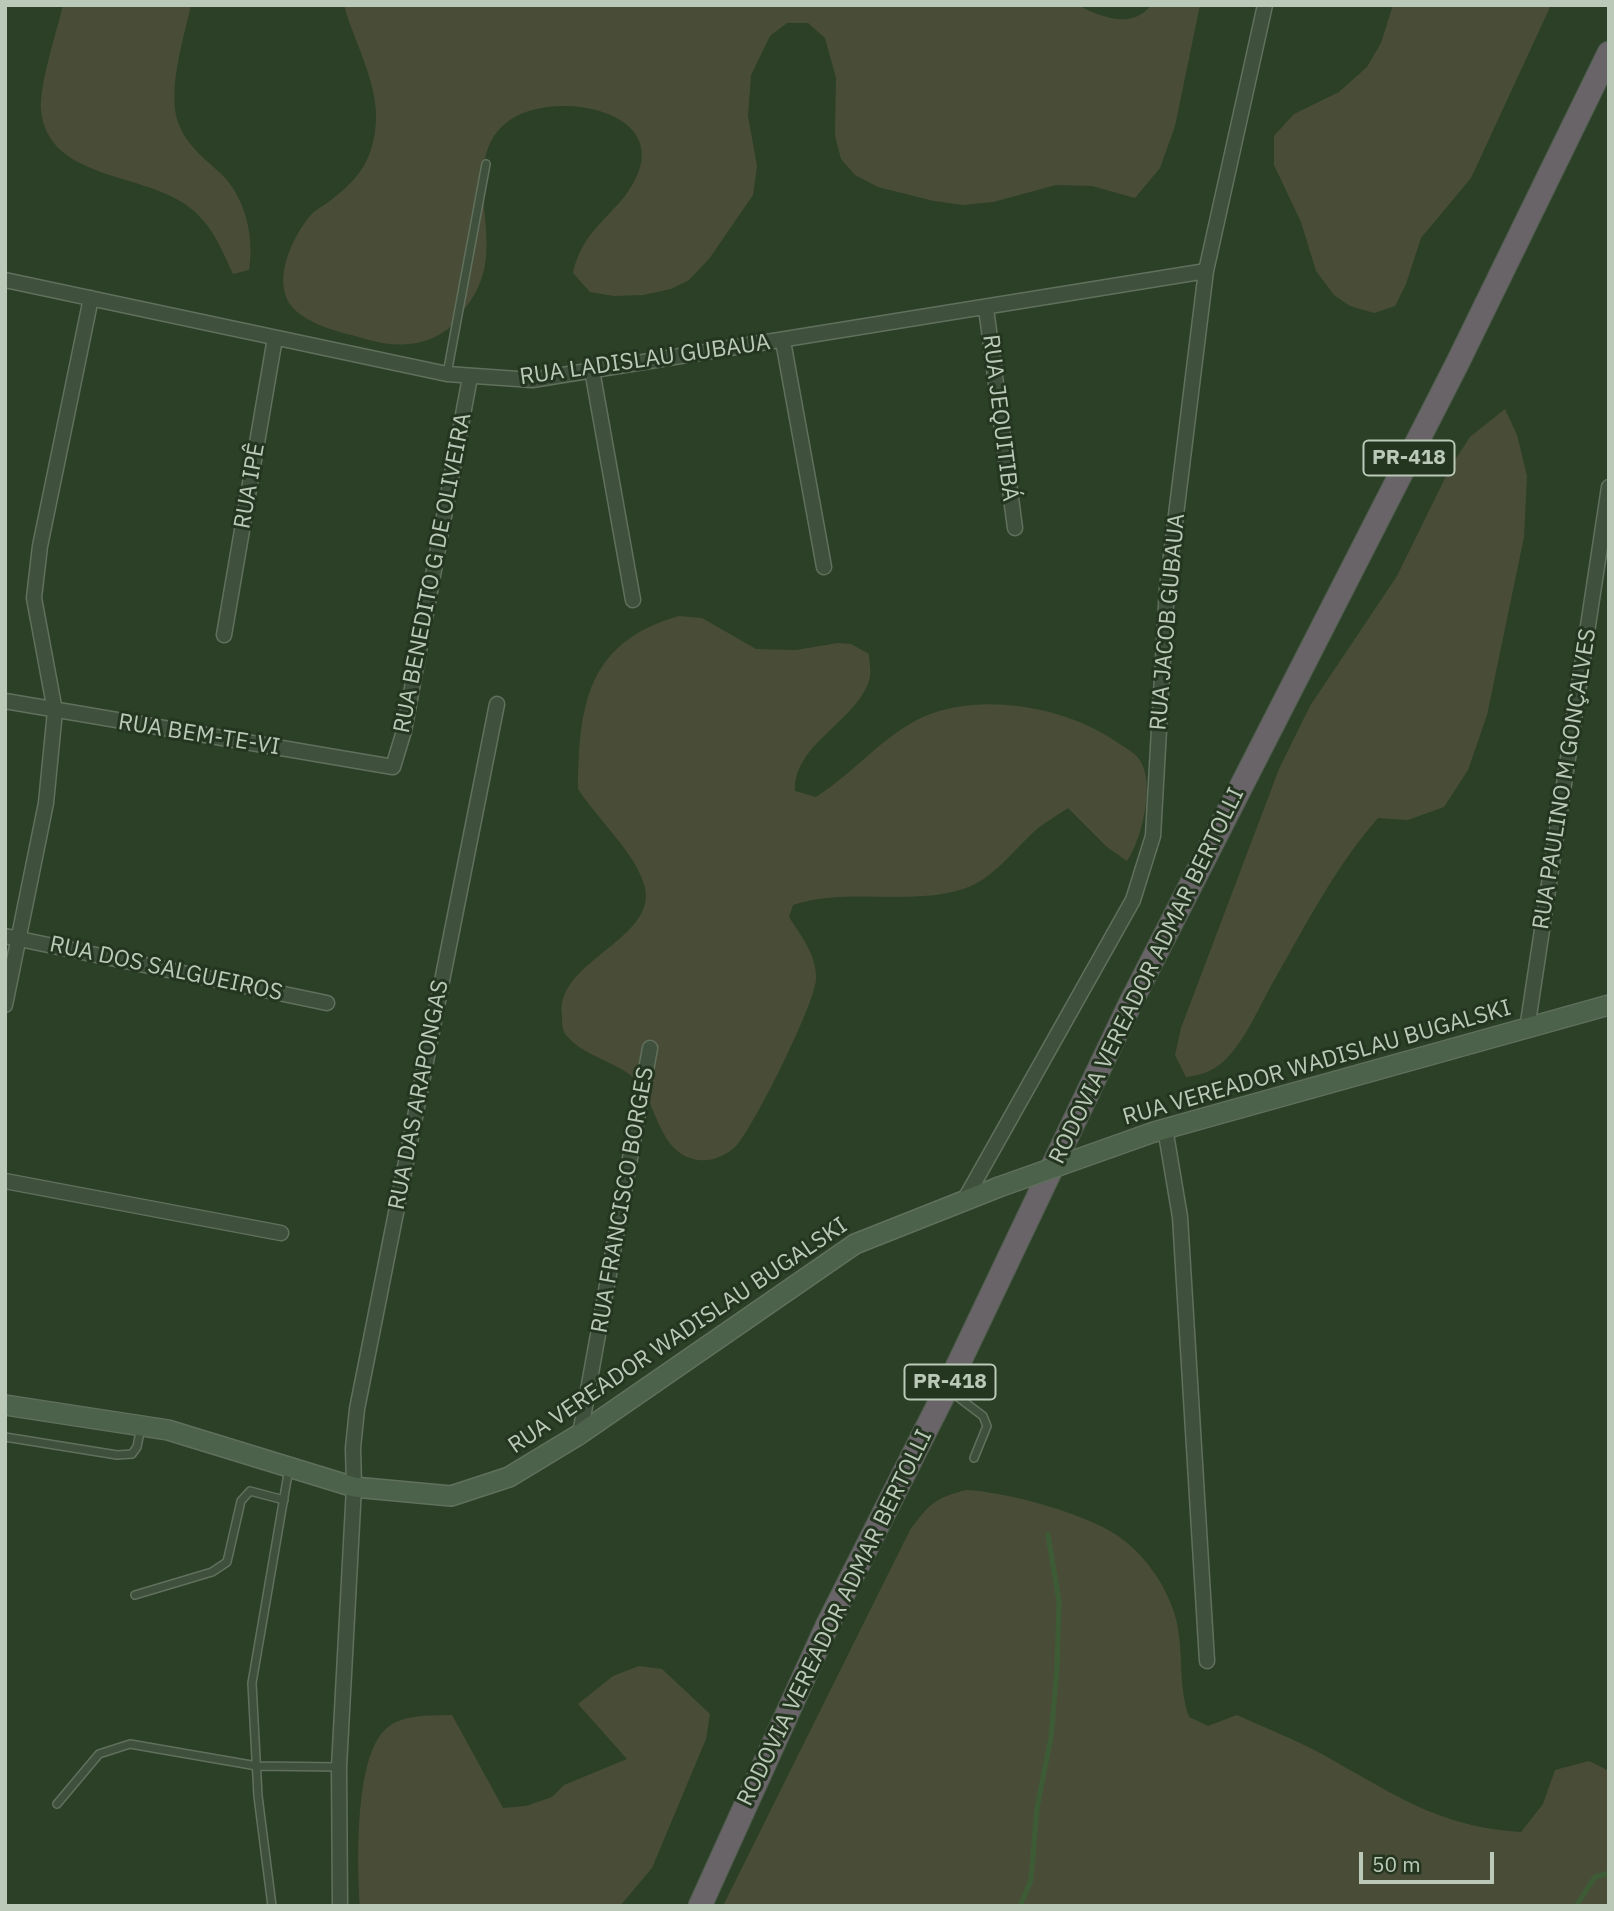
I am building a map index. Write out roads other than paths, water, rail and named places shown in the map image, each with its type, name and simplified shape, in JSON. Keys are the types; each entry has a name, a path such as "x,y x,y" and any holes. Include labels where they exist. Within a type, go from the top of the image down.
{"highway":[{"name":"RODOVIA VEREADOR ADMAR BERTOLLI","path":"699,1906 827,1626 947,1388 1131,1002 1457,364 1609,53"}],"main road":[{"name":"RUA VEREADOR WADISLAU BUGALSKI","path":"5,1405 168,1430 354,1487 451,1496 509,1477 580,1434 855,1244 965,1199 1159,1130 1609,1005"}],"street":[{"name":"RUA JACOB GUBAUA","path":"965,1199 1133,900 1153,836 1167,588 1206,271 1265,5"},
{"name":"RUA LADISLAU GUBAUA","path":"5,280 447,374 532,380 1206,271"},
{"path":"5,1005 12,937 46,803 55,711 34,598 40,546 91,298"},
{"name":"RUA JEQUITIBÁ","path":"986,308 1015,528"},
{"name":"RUA IPÊ","path":"224,635 275,338"},
{"path":"783,341 824,568"},
{"path":"592,370 633,600"},
{"name":"RUA BENEDITO G DE OLIVEIRA","path":"393,767 404,731 470,377"},
{"name":"RUA PAULINO M GONÇALVES","path":"1527,1029 1609,486"},
{"name":"RUA BEM-TE-VI","path":"5,701 393,767"},
{"name":"RUA DAS ARAPONGAS","path":"340,1906 339,1767 354,1487 352,1447 357,1409 497,704"},
{"name":"RUA DOS SALGUEIROS","path":"12,937 327,1003"},
{"name":"RUA FRANCISCO BORGES","path":"580,1434 650,1048"},
{"path":"1159,1130 1180,1217 1208,1661"},
{"path":"5,1181 281,1233"}],"lane":[{"path":"447,374 486,164"},
{"path":"947,1388 983,1416 987,1426 974,1458"},
{"path":"5,1437 117,1455 132,1454 137,1447 141,1426"},
{"path":"272,1906 257,1766 252,1683 289,1468"},
{"path":"135,1595 212,1572 227,1562 241,1501 250,1491 284,1500"},
{"path":"57,1804 99,1754 130,1744 257,1766 339,1767"}],"waterway":[{"path":"1020,1906 1031,1880 1037,1808 1051,1737 1057,1669 1059,1601 1048,1535"},
{"path":"1576,1906 1595,1877 1609,1873"}]}
